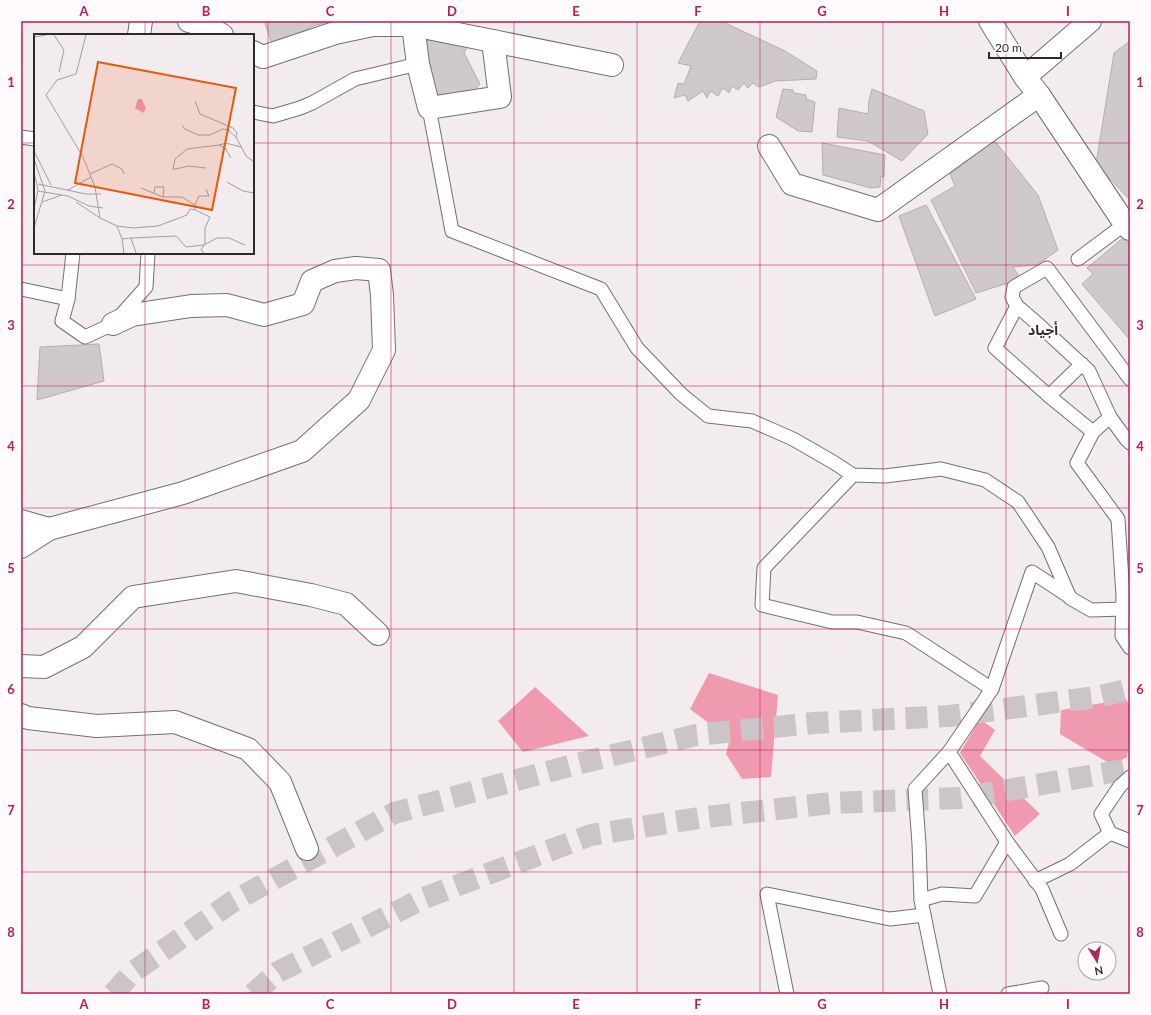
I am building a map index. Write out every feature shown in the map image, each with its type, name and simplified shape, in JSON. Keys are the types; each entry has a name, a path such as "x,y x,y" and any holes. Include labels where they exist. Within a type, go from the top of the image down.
{"street":[{"path":"140,34 142,21"},
{"path":"189,21 205,25 220,34"},
{"path":"990,21 1025,77 1039,95 1128,226"},
{"path":"1025,77 1090,21"},
{"path":"254,53 262,57 335,33 373,25 413,25 612,66"},
{"path":"413,25 418,64 429,108 500,97 494,41"},
{"path":"769,146 792,184 878,210 1039,95"},
{"path":"21,547 49,529 183,493 302,451 359,400 384,350 382,296 379,270 356,268 336,272 312,281 303,304 264,315 227,305 191,306 132,315 113,324"},
{"path":"21,521 49,529"},
{"path":"21,666 44,668 83,647 133,596 236,581 311,595 346,604 378,634"},
{"path":"21,715 28,718 97,726 175,722 248,749 280,782 307,849"}],"lane":[{"path":"254,112 273,116 280,114 312,103 355,79 418,64"},
{"path":"429,108 452,231 602,289 637,348 681,394 708,416 752,421 792,439 853,474 885,476 941,469 985,480 1018,502 1048,547 1070,598"},
{"path":"21,137 34,139"},
{"path":"1078,259 1128,226"},
{"path":"73,254 68,299 62,320 85,337 113,324 146,287 148,254"},
{"path":"1130,379 1047,268 1014,287 1012,297 1017,306 1089,371 1110,417 1126,439 1130,442"},
{"path":"21,289 68,299"},
{"path":"1017,306 996,348 1049,396 1093,432"},
{"path":"1049,396 1082,364"},
{"path":"1110,417 1093,432 1077,464 1118,520 1123,596 1126,608 1122,636 1130,648"},
{"path":"853,474 764,568 762,604 832,622 857,622 906,633 992,689"},
{"path":"940,994 921,900 915,789 950,752 992,689 1032,572 1070,598 1091,610 1126,608"},
{"path":"950,752 1007,842 1042,889 1061,934"},
{"path":"1130,777 1120,786 1101,814 1110,833 1130,841"},
{"path":"1035,881 1070,864 1110,833"},
{"path":"921,900 942,894 975,896 1007,842"},
{"path":"787,994 767,894 890,919 924,915"},
{"path":"1008,994 1042,988"}],"shaded area":[{"path":"709,673 778,695 771,777 742,779 726,754 730,739 690,709"},
{"path":"535,687 589,736 523,752 498,721"},
{"path":"1126,699 1130,707 1130,736 1127,757 1112,765 1060,734 1061,710"},
{"path":"980,719 995,730 980,756 1040,814 1015,836 960,753"}],"building":[{"path":"269,21 331,21 313,26 273,47 265,23"},
{"path":"700,21 721,21 785,51 817,71 816,79 775,81 759,87 753,83 748,88 744,83 738,90 732,86 729,93 723,88 718,96 710,91 707,98 703,91 688,101 685,95 674,98 678,83 684,84 691,66 678,63"},
{"path":"450,37 467,47 464,53 480,84 467,98 447,104 429,84 422,41"},
{"path":"1130,41 1130,200 1096,164 1114,53"},
{"path":"783,89 793,90 794,93 806,95 806,99 815,102 812,132 798,131 776,117"},
{"path":"872,89 924,111 928,134 902,161 868,141 837,137 839,108 868,114"},
{"path":"994,140 1038,195 1058,250 1037,265 1013,267 1021,279 976,293 931,200 955,186 950,174"},
{"path":"822,143 885,155 884,177 881,176 880,187 871,188 823,175"},
{"path":"926,205 976,299 935,316 899,216"},
{"path":"1123,238 1130,245 1130,340 1082,284 1093,274 1087,268"},
{"path":"99,344 104,381 37,400 40,347"}],"tunnel":[{"path":"113,994 133,972 232,902 394,813 577,764 696,735 814,723 949,716 1097,697 1130,689"},
{"path":"253,994 278,972 424,898 591,835 706,817 832,803 961,798 1130,769"}],"district":[{"name":"أجياد","path":"1043,330"}]}
